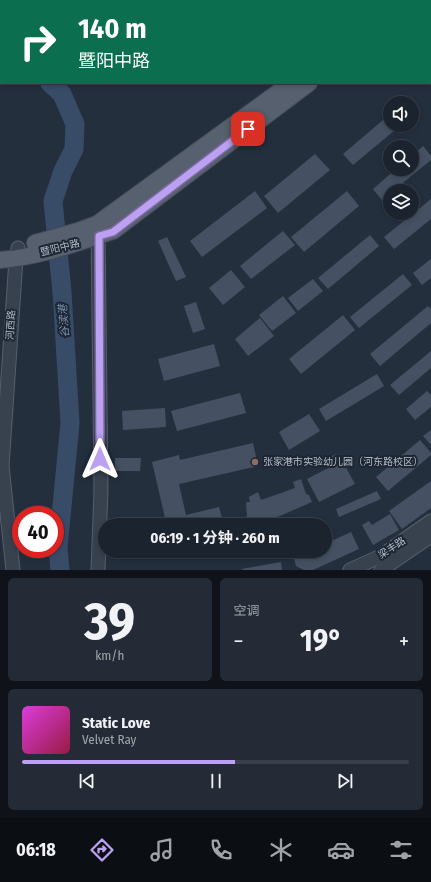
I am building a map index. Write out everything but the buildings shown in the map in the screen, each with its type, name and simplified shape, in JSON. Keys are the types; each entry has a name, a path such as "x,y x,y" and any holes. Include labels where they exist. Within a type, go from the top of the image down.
{"main road":[{"name":"暨阳中路","path":"98,230 290,84"},
{"name":"暨阳中路","path":"0,249 11,255 39,248 78,231 98,230 113,232 308,84"}],"street":[{"path":"98,230 101,491 98,570"},
{"name":"河西路","path":"11,255 1,466 13,570"},
{"name":"梁丰路","path":"383,566 431,521"},
{"name":"梁丰路","path":"350,570 383,566 431,536"}],"waterway":[{"name":"谷渎港","path":"51,84 62,94 75,124 74,149 63,171 53,201 62,292 70,423 58,548 60,570"}],"place":[{"name":"张家港市实验幼儿园（河东路校区）","path":"255,462"}],"route":[{"path":"100,459 99,236 113,232 248,129"}]}
